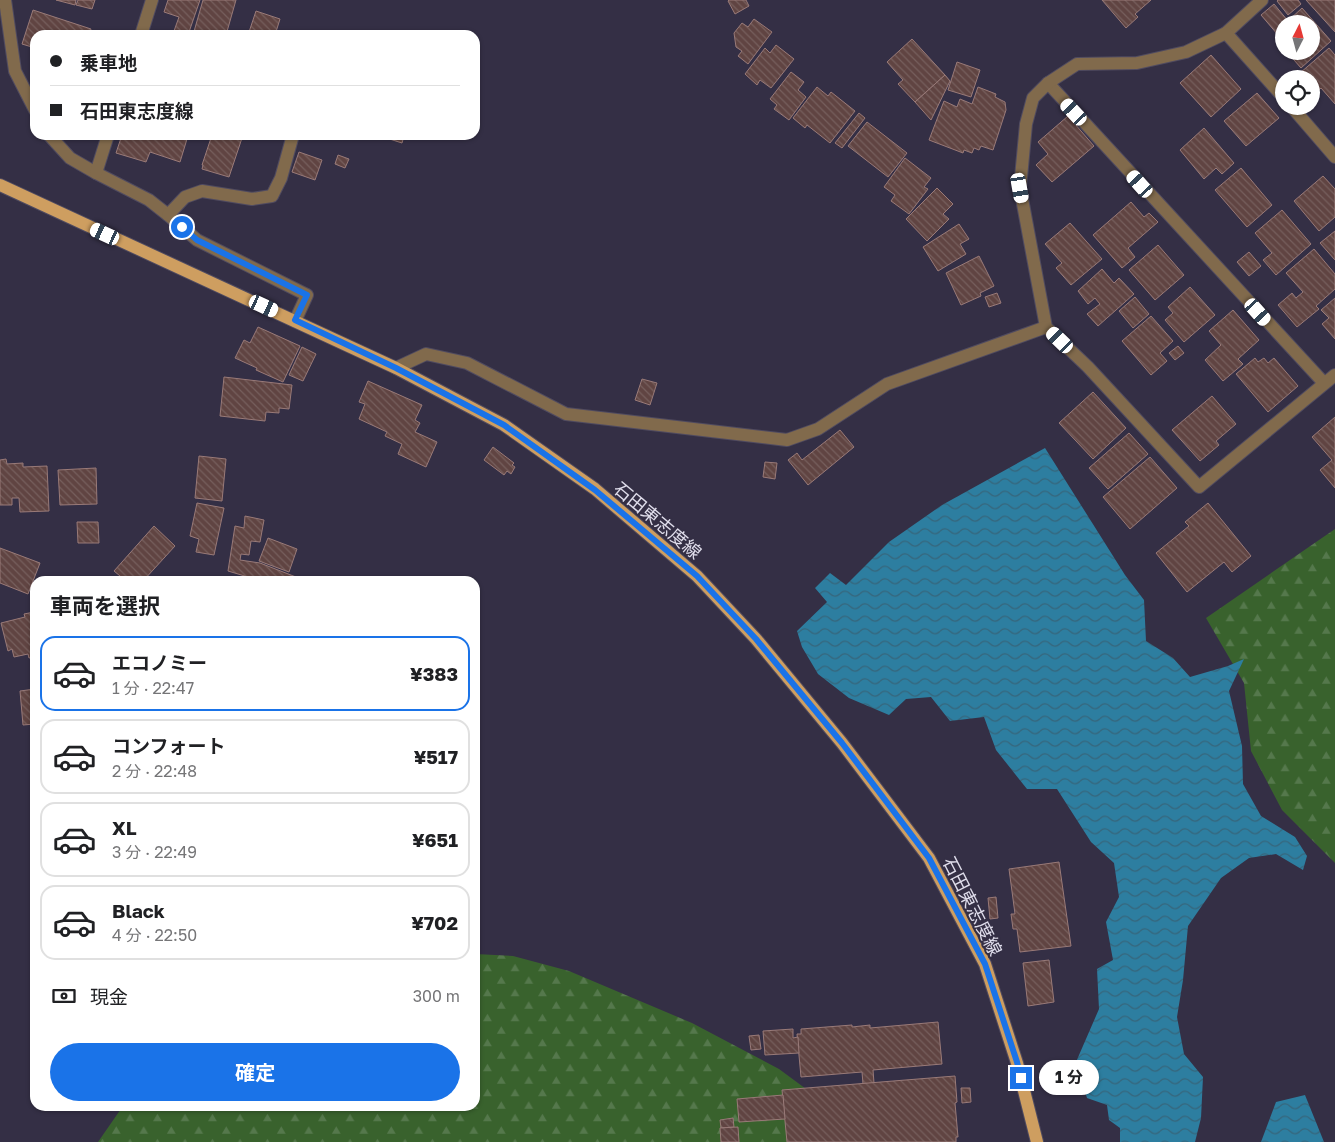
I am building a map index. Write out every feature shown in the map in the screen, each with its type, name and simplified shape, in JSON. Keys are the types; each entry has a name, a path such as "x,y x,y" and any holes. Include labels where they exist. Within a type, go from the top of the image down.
{"main road":[{"name":"石田東志度線","path":"0,184 396,368 504,425 595,490 697,576 756,639 842,743 929,858 985,964 1017,1062 1037,1142"}],"street":[{"path":"5,0 15,71 30,100"},
{"path":"143,30 152,0"},
{"path":"1262,0 1226,33 1186,52 1138,63 1076,64 1048,83 1033,98 1026,124 1020,188 1046,327 1088,368 1199,487 1335,375"},
{"path":"1226,33 1275,88"},
{"path":"1048,83 1324,384"},
{"path":"1299,115 1335,157"},
{"path":"54,140 70,158 149,200 197,240 307,295 295,320"},
{"path":"96,173 106,140"},
{"path":"168,214 185,197 202,191 252,199 272,196 281,178 292,140"},
{"path":"396,368 426,354 467,363 566,414 787,440 818,429 886,384 1046,327"}],"green space":[{"path":"1335,529 1335,863 1282,810 1251,751 1244,683 1206,618"},
{"path":"480,954 513,956 569,971 692,1023 779,1069 878,1142 98,1142 120,1111 480,1111"}],"water":[{"path":"1045,448 1125,575 1144,600 1146,641 1173,658 1190,677 1228,666 1244,659 1229,691 1242,746 1243,784 1261,816 1295,837 1307,856 1303,870 1276,854 1249,858 1221,878 1188,926 1183,980 1177,1017 1184,1054 1203,1077 1201,1118 1195,1142 1120,1142 1120,1128 1109,1120 1107,1105 1087,1098 1076,1062 1099,1009 1097,969 1113,960 1106,922 1119,897 1114,863 1091,842 1057,789 1027,789 996,750 984,717 950,721 931,697 906,699 889,715 849,698 818,674 802,647 797,631 827,602 815,588 830,573 846,585 889,542 942,505"},
{"path":"1305,1095 1324,1142 1261,1142 1276,1102"}],"building":[{"path":"56,0 76,0 75,5"},
{"path":"78,0 95,0 92,9 76,5"},
{"path":"168,0 200,0 190,30 174,30 179,17 164,12"},
{"path":"203,0 236,0 227,30 194,30"},
{"path":"729,0 746,0 749,6 735,14"},
{"path":"1102,0 1151,0 1135,14 1138,17 1126,28"},
{"path":"1298,0 1301,4 1288,15 1277,1"},
{"path":"1306,0 1335,0 1335,32 1320,15"},
{"path":"1274,4 1283,15 1275,15 1275,31 1261,15"},
{"path":"1302,8 1308,15 1294,15"},
{"path":"33,10 91,29 30,30 30,46 22,44"},
{"path":"256,11 280,19 277,30 250,30"},
{"path":"754,19 772,32 748,64 738,56 742,51 736,47 734,33 742,23 748,27"},
{"path":"1320,28 1331,41 1320,51"},
{"path":"912,39 945,75 915,102 898,84 903,80 887,62"},
{"path":"776,45 794,59 771,88 760,80 757,85 745,74 765,48 770,53"},
{"path":"1329,48 1335,55 1335,104 1320,89 1320,70 1303,70 1315,60 1320,60 1320,56"},
{"path":"1211,55 1241,89 1211,117 1180,83"},
{"path":"1294,60 1310,60 1301,68"},
{"path":"957,62 980,70 971,97 948,90"},
{"path":"791,72 804,82 798,90 806,97 789,120 774,109 777,105 770,99"},
{"path":"945,75 950,81 931,120 915,102"},
{"path":"817,87 828,96 831,92 855,111 830,143 807,125 805,128 793,118"},
{"path":"978,87 996,94 995,97 1005,102 1006,110 993,150 981,146 979,150 974,148 972,153 964,150 963,153 929,140 944,101 957,107 960,99 972,104"},
{"path":"1257,93 1279,118 1246,146 1224,121"},
{"path":"859,113 865,118 842,148 835,143"},
{"path":"1068,116 1094,146 1052,182 1036,165 1048,154 1038,142"},
{"path":"867,122 907,153 888,177 848,146"},
{"path":"1204,128 1234,163 1222,174 1216,168 1204,179 1180,150"},
{"path":"120,140 187,140 180,162 150,152 146,162 116,153"},
{"path":"210,140 241,140 229,177 202,169"},
{"path":"299,152 322,160 315,180 292,172"},
{"path":"338,155 349,159 345,168 335,164"},
{"path":"905,158 931,178 924,187 928,189 909,214 891,201 895,195 884,187"},
{"path":"1241,168 1272,205 1247,227 1215,190"},
{"path":"1323,176 1335,189 1335,217 1319,231 1294,201"},
{"path":"937,188 953,204 943,214 949,219 927,241 906,219"},
{"path":"1131,202 1144,217 1149,213 1158,222 1128,248 1135,257 1122,268 1093,235"},
{"path":"1282,210 1311,244 1276,275 1263,260 1272,253 1255,233"},
{"path":"1070,223 1102,259 1071,285 1056,268 1062,263 1045,244"},
{"path":"959,224 969,239 960,244 966,254 938,271 923,247"},
{"path":"1335,231 1335,260 1320,243"},
{"path":"1158,245 1184,275 1155,300 1129,270"},
{"path":"1314,249 1335,274 1335,289 1316,306 1319,309 1297,327 1278,305 1292,293 1296,298 1303,292 1286,273"},
{"path":"1249,252 1261,266 1249,276 1237,262"},
{"path":"979,256 994,286 980,293 981,296 961,305 946,273"},
{"path":"1102,269 1114,283 1119,278 1134,294 1098,326 1087,314 1100,304 1095,298 1088,304 1078,291"},
{"path":"1190,287 1215,315 1184,342 1165,320 1173,313 1168,307"},
{"path":"997,293 1001,303 989,307 985,297"},
{"path":"1135,297 1149,314 1133,328 1119,311"},
{"path":"1335,298 1335,339 1322,324 1329,318 1321,310"},
{"path":"1233,310 1259,340 1238,359 1243,364 1223,381 1205,360 1221,345 1209,331"},
{"path":"1151,316 1173,341 1160,353 1167,361 1151,375 1122,341"},
{"path":"258,327 300,346 283,382 235,358 244,340 250,343"},
{"path":"1178,346 1184,353 1175,360 1169,353"},
{"path":"302,347 316,354 303,381 289,375"},
{"path":"1255,358 1258,362 1264,358 1268,363 1274,358 1298,386 1268,412 1236,374"},
{"path":"224,377 292,385 289,409 279,408 279,413 266,412 265,421 220,416"},
{"path":"642,379 657,383 650,405 635,400"},
{"path":"368,381 422,405 415,420 420,423 415,432 437,442 426,467 398,454 402,444 385,436 387,432 359,419 365,404 359,402"},
{"path":"1093,392 1126,428 1093,459 1059,423"},
{"path":"1212,396 1236,424 1216,441 1219,445 1200,461 1172,430"},
{"path":"1335,417 1335,488 1320,470 1332,460 1312,437"},
{"path":"840,430 854,447 808,485 788,460 797,453 802,460"},
{"path":"1129,433 1148,454 1108,489 1089,468"},
{"path":"493,447 514,463 512,465 515,467 511,474 507,471 504,475 484,460"},
{"path":"199,456 226,459 222,501 195,498"},
{"path":"1150,457 1177,488 1130,529 1103,497"},
{"path":"6,459 7,464 23,463 23,467 47,466 49,511 20,512 19,498 12,498 12,505 0,505 0,460"},
{"path":"765,462 777,463 775,479 763,477"},
{"path":"96,468 97,504 60,505 58,470"},
{"path":"197,503 224,508 214,555 196,552 199,539 190,536"},
{"path":"1208,503 1251,556 1232,572 1224,562 1187,592 1156,553 1189,526 1185,522"},
{"path":"245,516 264,520 260,542 251,541 249,555 241,554 240,560 260,563 293,576 245,576 228,571 235,526 244,528"},
{"path":"77,522 98,522 99,543 78,543"},
{"path":"154,526 175,546 148,576 120,576 114,571"},
{"path":"268,538 297,549 289,572 259,561"},
{"path":"0,548 40,563 35,576 30,576 28,594 0,583"},
{"path":"30,613 29,658 28,654 14,657 12,649 8,651 1,623 25,617 24,614"},
{"path":"30,690 30,724 23,725 20,691"},
{"path":"1059,862 1071,946 1020,952 1017,929 1013,929 1011,914 1015,914 1009,869"},
{"path":"996,897 998,918 990,919 988,898"},
{"path":"1049,960 1054,1002 1028,1006 1023,963"},
{"path":"938,1022 942,1064 873,1070 874,1083 863,1084 862,1072 801,1077 797,1034 801,1034 801,1029 852,1025 852,1027 870,1025 870,1028"},
{"path":"793,1029 793,1038 798,1037 799,1053 765,1055 763,1031"},
{"path":"759,1035 761,1049 751,1050 749,1036"},
{"path":"955,1076 958,1137 956,1137 956,1142 787,1142 782,1090"},
{"path":"961,1088 970,1088 971,1102 962,1103"},
{"path":"783,1095 785,1119 739,1122 737,1099"},
{"path":"733,1118 734,1127 721,1128 720,1120"},
{"path":"738,1127 739,1142 721,1142 720,1128"}],"route":[{"path":"182,227 197,240 307,295 295,320 396,368 504,425 595,490 697,576 756,639 842,743 929,858 985,964 1021,1078"}]}
